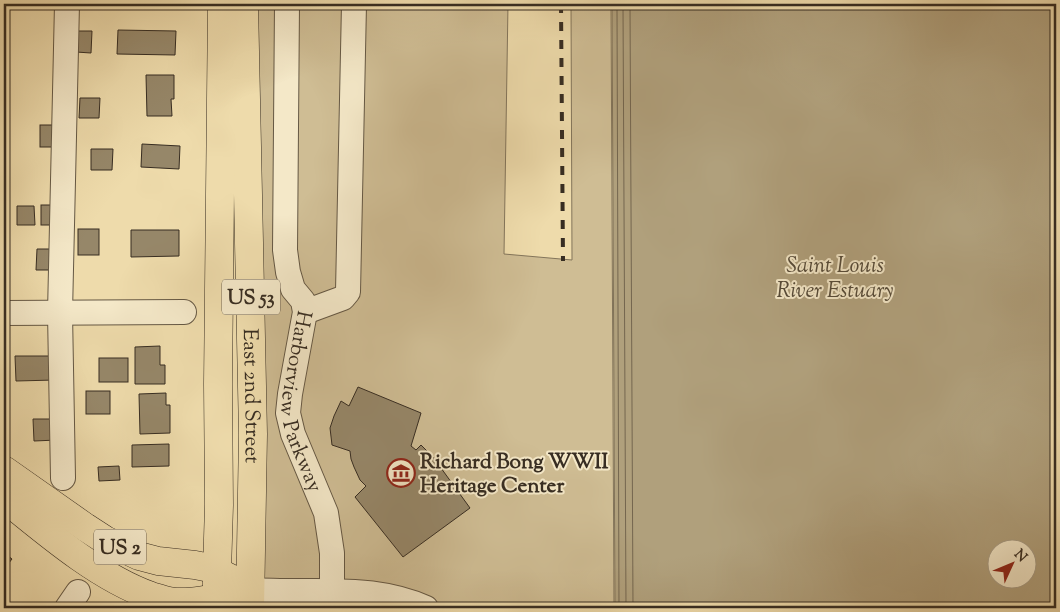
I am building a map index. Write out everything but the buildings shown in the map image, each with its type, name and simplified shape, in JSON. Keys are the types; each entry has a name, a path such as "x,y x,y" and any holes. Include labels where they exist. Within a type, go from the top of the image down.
{"highway":[{"name":"East 2nd Street","path":"217,592 222,4"},
{"name":"East 2nd Street","path":"244,4 253,434 250,599"},
{"name":"US 2","path":"4,470 105,540 139,556 158,561 210,568 217,592"},
{"name":"US 2","path":"4,498 83,559 136,590 176,602 194,601 237,582 250,599"}],"street":[{"path":"63,478 60,313 67,4"},
{"name":"Harborview Parkway","path":"287,4 285,250 293,289 303,301 305,312 288,413 293,434 326,513 332,553 332,591"},
{"path":"305,312 344,298 348,292 354,4"},
{"path":"4,313 184,312"},
{"path":"250,599 332,591 372,592 398,598 426,608"}],"shaded area":[{"path":"254,4 508,4 504,254 572,260 571,4 611,4 614,608 261,608"}],"water":[{"name":"Saint Louis River Estuary","path":"612,4 1056,4 1056,608 615,608"}],"railway":[{"path":"561,4 563,261"}],"place":[{"name":"Richard Bong WWII Heritage Center","path":"401,473"}]}
